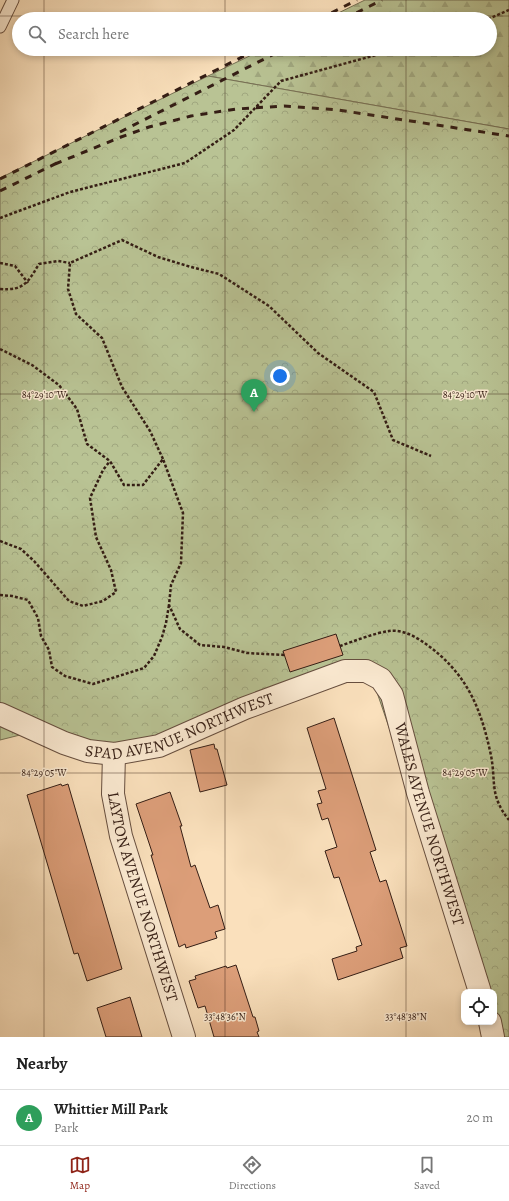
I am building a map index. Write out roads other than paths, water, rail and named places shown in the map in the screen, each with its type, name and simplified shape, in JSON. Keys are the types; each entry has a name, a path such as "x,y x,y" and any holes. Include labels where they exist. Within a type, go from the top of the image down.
{"street":[{"name":"SPAD AVENUE NORTHWEST","path":"0,714 64,743 88,751 114,754 160,746 245,708 345,671 360,671"},
{"name":"WALES AVENUE NORTHWEST","path":"360,671 366,671 380,679 392,695 418,793 479,989"},
{"name":"LAYTON AVENUE NORTHWEST","path":"114,754 114,794 121,836 184,1037"},
{"path":"491,1025 493,1037"}],"lane":[{"path":"0,27 13,0"}],"railway":[{"path":"333,12 357,0"},
{"path":"358,12 382,0"},
{"path":"0,179 244,56"},
{"path":"120,132 270,56"},
{"path":"55,164 149,127 191,116 236,109 284,106 338,110 509,136"},
{"path":"0,191 59,162"}],"place":[{"name":"Whittier Mill Park","path":"254,412"}]}
